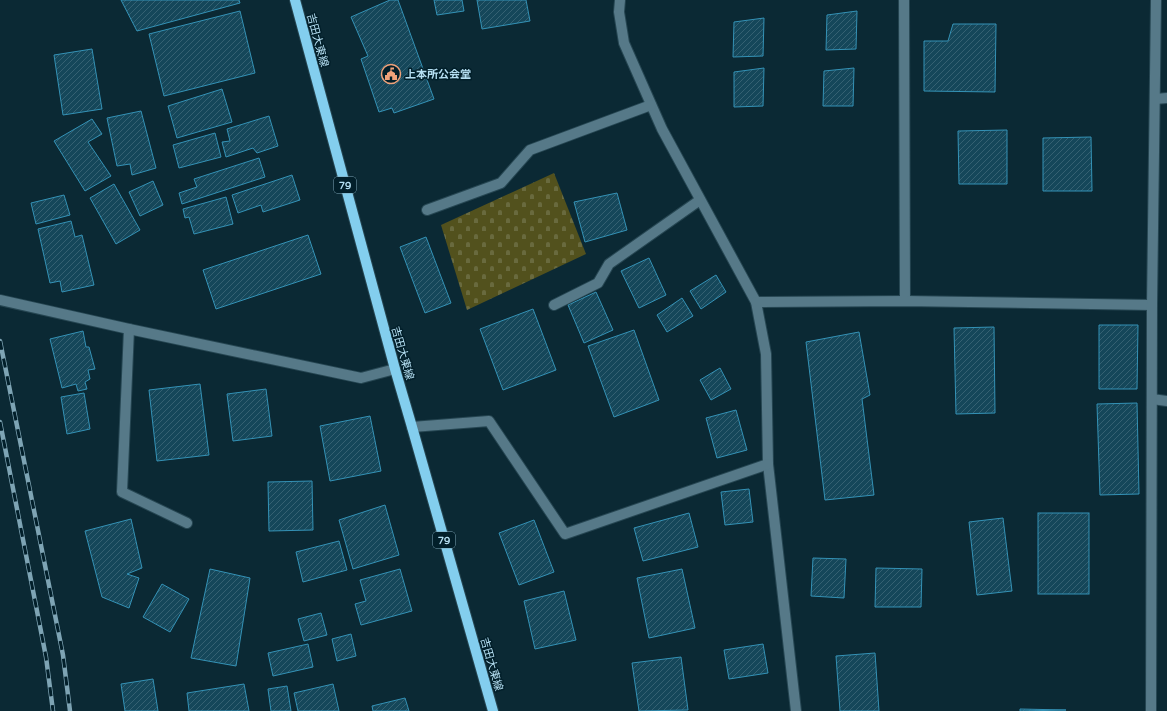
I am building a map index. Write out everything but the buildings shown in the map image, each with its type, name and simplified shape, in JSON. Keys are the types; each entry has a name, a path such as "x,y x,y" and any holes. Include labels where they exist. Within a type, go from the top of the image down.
{"main road":[{"name":"吉田大東線","path":"295,0 395,369 492,711"}],"street":[{"path":"620,0 619,12 624,43 651,105 662,129 756,302 766,354 768,464 796,711"},
{"path":"904,0 905,301"},
{"path":"1151,711 1152,305 1156,0"},
{"path":"1155,99 1167,98"},
{"path":"427,210 501,183 530,150 651,105"},
{"path":"554,304 598,283 609,264 700,200"},
{"path":"0,300 361,378 395,369"},
{"path":"756,302 905,301 1152,305"},
{"path":"129,329 122,492 187,523"},
{"path":"1152,399 1167,401"},
{"path":"412,427 489,421 565,534 768,464"}],"green space":[{"path":"554,173 586,254 467,310 441,225"}],"railway":[{"path":"0,341 63,655 70,711"},
{"path":"0,422 46,657 53,711"}],"place":[{"name":"上本所公会堂","path":"391,74"}]}
